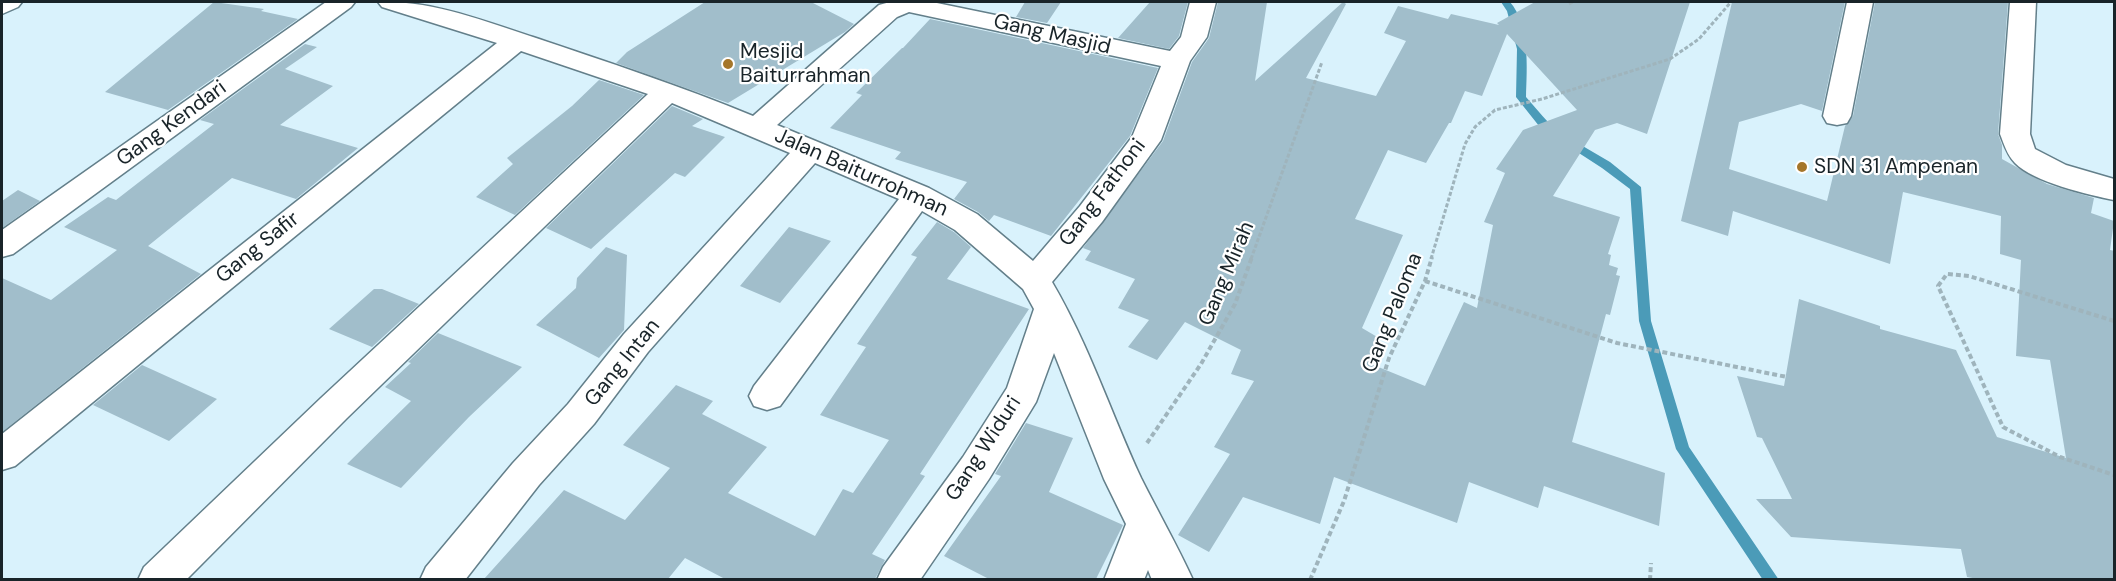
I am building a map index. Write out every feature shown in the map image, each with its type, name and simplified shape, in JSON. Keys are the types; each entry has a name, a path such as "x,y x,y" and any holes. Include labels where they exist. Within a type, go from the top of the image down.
{"street":[{"path":"2,6 9,2"},
{"name":"Gang Kendari","path":"2,246 342,2"},
{"name":"Jalan Baiturrohman","path":"391,2 458,21 668,92 758,127 918,195 966,222 1043,295 1087,388 1123,479 1173,579"},
{"name":"Gang Fathoni","path":"1043,295 1091,214 1146,140 1177,61 1194,37 1203,2"},
{"path":"1837,116 1860,2"},
{"path":"2023,2 2015,134 2020,149 2026,157 2048,168 2115,190"},
{"name":"Gang Masjid","path":"758,127 888,11 907,4 1177,61"},
{"name":"Gang Safir","path":"2,455 515,42"},
{"path":"158,579 334,408 668,92"},
{"name":"Gang Intan","path":"440,579 526,474 581,414 636,342 810,150"},
{"path":"767,396 918,195"},
{"name":"Gang Widuri","path":"897,579 976,468 1023,392 1043,295"},
{"path":"1124,579 1145,524"}],"path":[{"path":"1569,4 1573,2"},
{"name":"Gang Paloma","path":"1310,579 1344,501 1389,358 1425,281 1466,144 1475,127 1495,111 1542,99 1670,59 1699,39 1731,2"},
{"name":"Gang Mirah","path":"1123,479 1201,364 1235,304 1322,62"},
{"path":"2115,321 1969,276 1947,274 1938,286 2003,427 2060,457 2115,475"},
{"path":"1425,281 1617,343 1787,377"},
{"path":"1650,579 1651,563"}],"building":[{"path":"214,2 264,9 261,11 298,19 168,110 105,92"},
{"name":"Mesjid Baiturrahman","path":"705,2 811,2 854,24 845,32 728,103 616,63 627,52"},
{"path":"1025,2 1061,2 1047,23 1016,17"},
{"path":"1150,2 1188,2 1179,36 1169,49 1118,38"},
{"path":"1218,2 1267,2 1255,81 1343,2 1346,4 1306,78 1376,96 1406,41 1384,33 1398,6 1448,19 1451,14 1499,25 1497,23 1535,2 1690,2 1647,134 1617,123 1595,130 1553,196 1620,217 1608,254 1611,255 1609,265 1618,268 1616,275 1620,276 1610,315 1606,314 1572,442 1665,473 1659,526 1544,486 1538,508 1469,482 1457,523 1334,477 1320,524 1243,497 1209,552 1178,535 1230,454 1214,447 1254,381 1231,374 1241,350 1185,322 1157,360 1128,347 1149,320 1118,308 1135,279 1085,260 1091,251 1083,248 1163,141 1192,62 1209,38","holes":["1507,34 1577,110 1523,130 1496,169 1505,173 1484,222 1493,225 1477,308 1464,302 1425,386 1371,364 1379,338 1362,328 1403,235 1355,219 1388,150 1426,163 1451,123 1465,91 1482,96"]},
{"path":"1732,2 1845,2 1822,111 1801,104 1739,122 1729,169 1827,201 1845,126 1853,116 1875,2 2008,2 1998,134 2002,145 2002,159 2047,184 2094,198 2091,213 2114,221 2110,250 2115,251 2115,579 1978,579 1967,577 1961,549 1791,537 1756,499 1792,499 1762,438 1757,437 1737,376 1784,386 1799,299 1880,326 1880,329 1956,350 1997,437 2066,458 2050,360 2016,356 2021,260 2000,254 2001,216 1903,192 1890,264 1733,211 1728,236 1681,221"},
{"path":"930,19 1158,68 1130,136 1051,236 994,215 989,221 954,199 967,182 895,159 901,152 830,128 862,95 856,93"},
{"path":"305,44 317,47 285,69 333,86 280,125 358,148 296,199 232,178 148,246 201,274 2,432 2,278 51,300 117,250 64,227 108,197 116,200 214,124 200,120"},
{"path":"599,80 644,95 515,215 476,197 513,164 507,158 572,106"},
{"path":"672,106 703,119 692,126 725,137 685,177 675,173 591,249 546,228"},
{"path":"18,190 40,201 2,228 2,201"},
{"path":"937,222 954,232 971,247 947,279 1029,309 920,474 925,476 872,554 885,560 875,579 725,579 685,558 668,579 484,579 564,490 625,520 670,468 623,445 676,385 713,401 702,414 767,447 728,493 815,536 843,489 853,493 889,440 820,415 866,347 857,344 917,257 911,255"},
{"path":"789,227 831,241 780,303 740,286"},
{"path":"606,247 627,255 624,330 599,358 536,325 576,288 577,278"},
{"path":"374,289 382,289 419,304 372,347 329,329"},
{"path":"438,333 522,367 469,417 401,488 347,464 411,401 385,387"},
{"path":"142,365 217,399 169,441 93,405"},
{"path":"1026,423 1073,438 1049,492 1123,525 1096,579 989,579 944,556 1001,476 995,474"}],"waterway":[{"path":"1505,2 1512,10 1522,49 1521,97 1547,129 1554,134"},
{"path":"1569,142 1606,165 1635,187 1645,321 1683,449 1772,580"}],"place":[{"name":"Mesjid Baiturrahman","path":"728,64"},
{"name":"SDN 31 Ampenan","path":"1802,167"}]}
